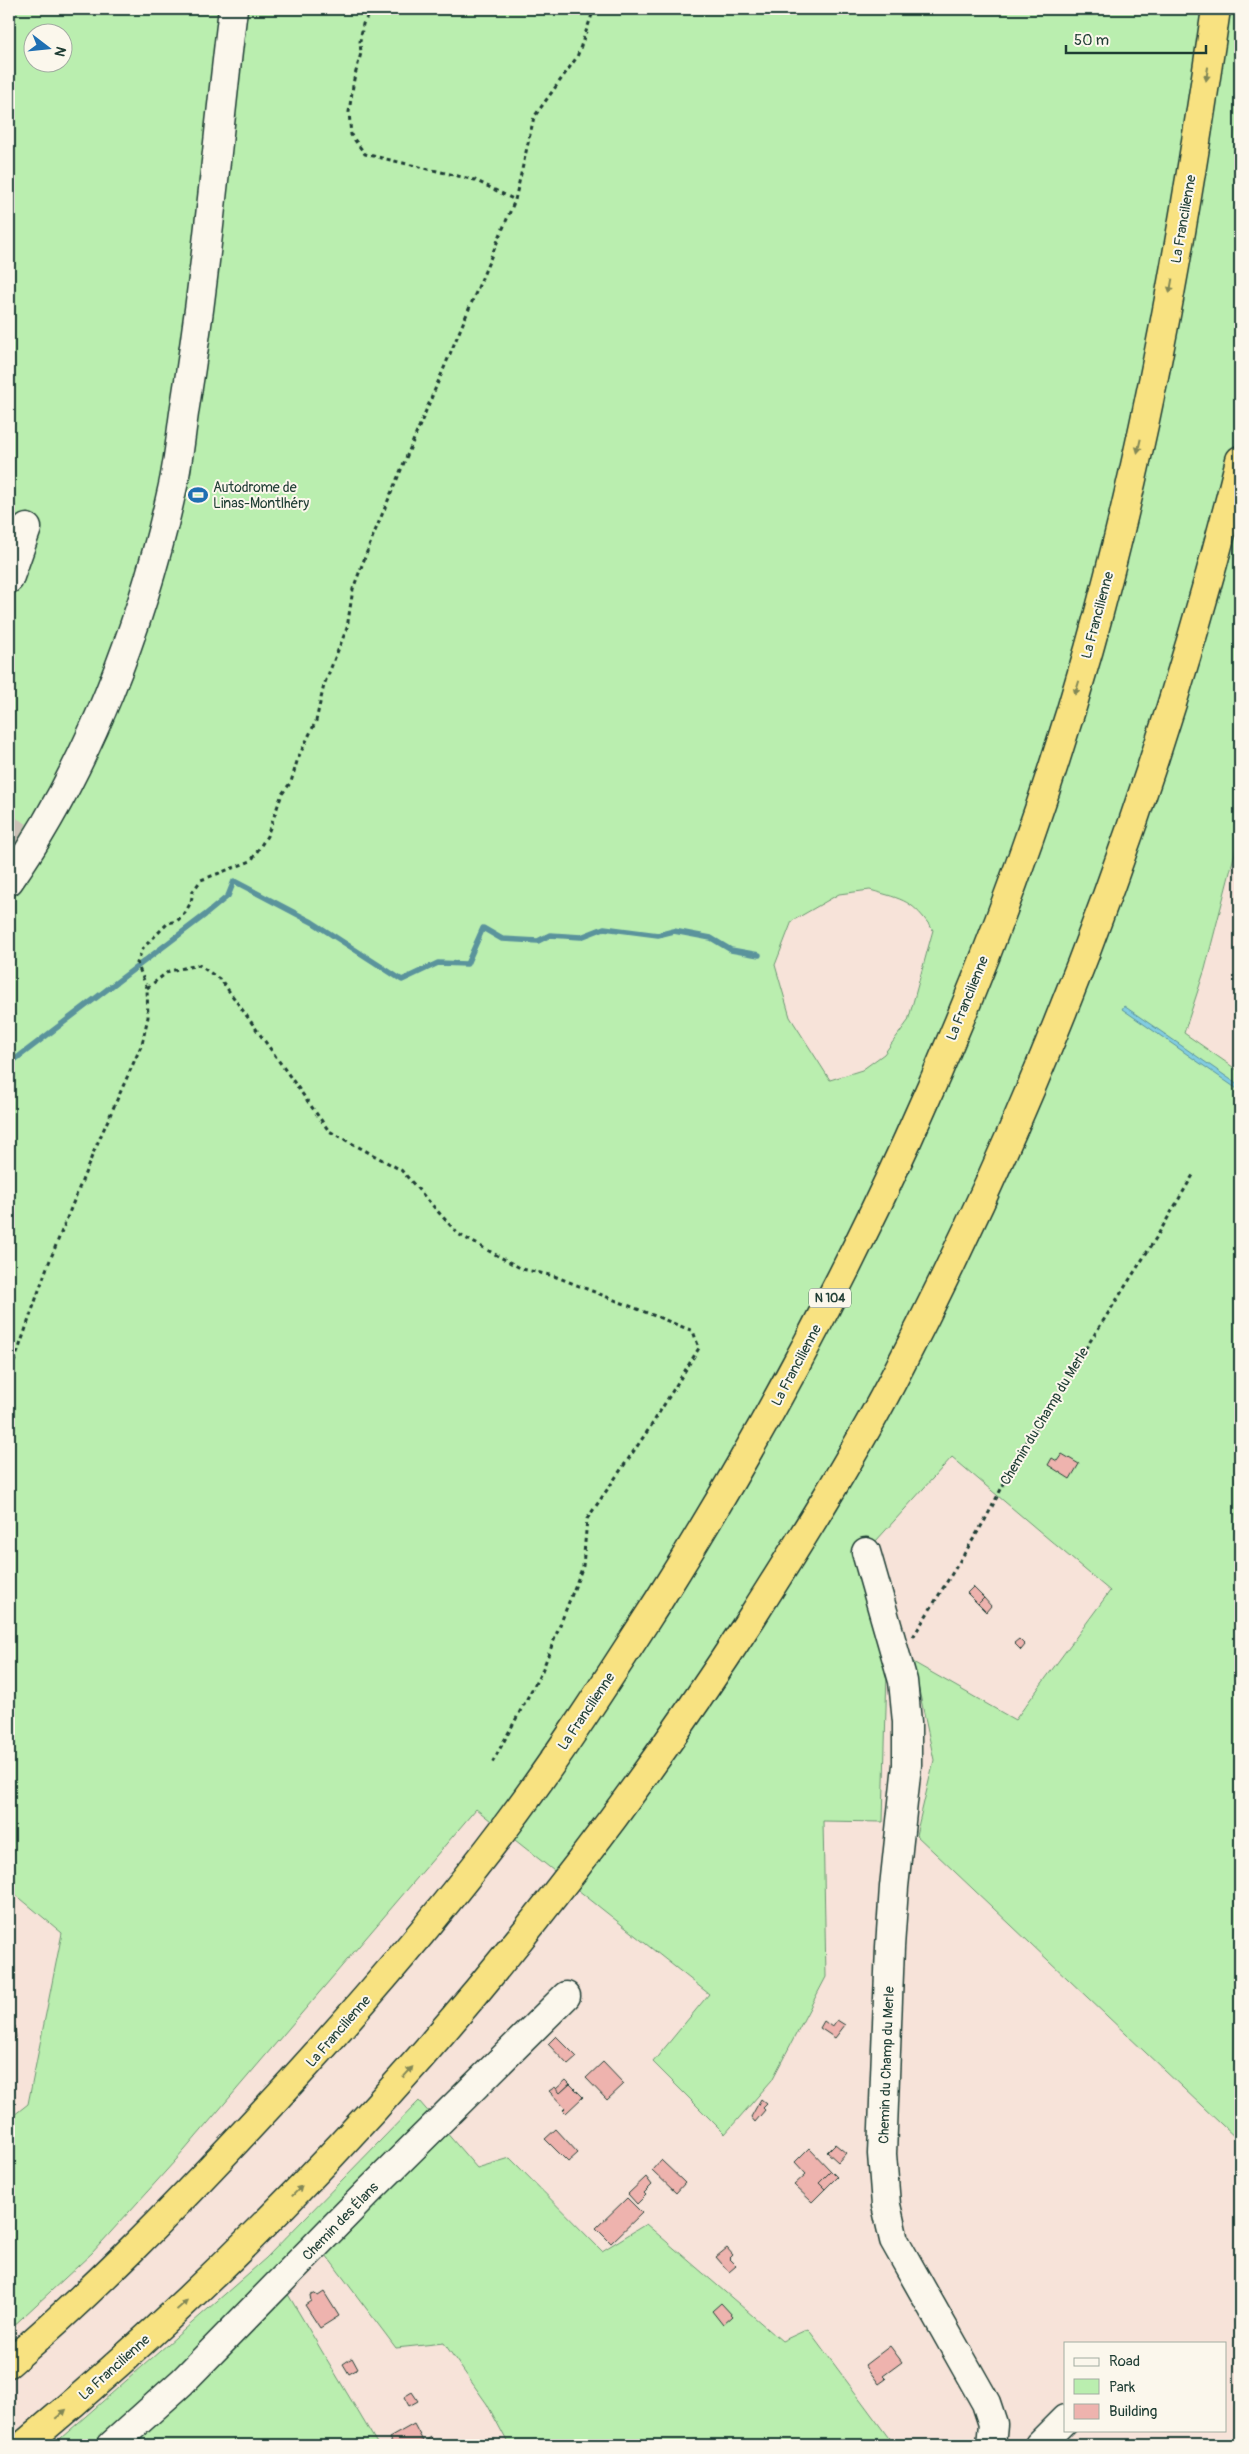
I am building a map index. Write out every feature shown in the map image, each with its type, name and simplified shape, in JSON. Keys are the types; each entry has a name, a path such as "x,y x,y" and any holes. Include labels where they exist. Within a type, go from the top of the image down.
{"highway":[{"name":"La Francilienne","path":"9,2364 130,2250 219,2160 306,2068 439,1913 509,1822 604,1684 704,1528 808,1344 867,1225 953,1035 1010,890 1090,647 1147,414 1196,147 1216,9"},
{"name":"La Francilienne","path":"24,2445 81,2398 205,2283 354,2130 438,2037 511,1952 580,1864 710,1681 785,1564 889,1387 942,1283 1012,1132 1069,1000 1128,841 1180,680 1240,460"}],"street":[{"path":"9,881 27,841 65,789 117,674 149,581 172,488 201,305 233,9"},
{"path":"9,579 27,528"},
{"name":"Chemin du Champ du Merle","path":"866,1552 898,1660 903,1681 907,1722 907,1765 892,1913 882,2154 885,2195 894,2240 986,2403 993,2424 991,2445"},
{"name":"Chemin des Élans","path":"112,2445 182,2382 369,2191 566,1996"},
{"path":"1039,2445 1064,2420"}],"path":[{"path":"372,9 363,24 360,42 361,53 354,79 349,112 351,135 365,154 475,180 515,200"},
{"path":"9,1377 50,1261 94,1151 142,1044 148,1017 147,988 138,963 143,948 168,923 177,921 185,913 191,902 193,891 201,880 251,861 267,836 282,794 291,782 298,758 316,721 324,685 347,628 353,589 373,536 515,200 534,118 577,57 594,9"},
{"path":"147,988 169,972 199,965 221,980 330,1131 400,1170 458,1234 522,1270 554,1276 693,1331 699,1348 650,1426 587,1519 583,1566 542,1671 491,1764"},
{"name":"Chemin du Champ du Merle","path":"898,1660 959,1563 1029,1437 1156,1238 1193,1175"},
{"path":"9,1365 15,1360"}],"green space":[{"path":"9,9 1240,9 1240,822 1239,837 1205,969 1184,1033 1240,1072 1240,2142 916,1835 934,1760 913,1662 1015,1720 1110,1591 952,1457 866,1552 887,1670 883,1822 823,1821 826,1977 772,2080 725,2134 653,2062 709,1994 476,1809 184,2151 92,2253 9,2330 9,2119 28,2104 62,1933 9,1889","holes":["870,890 907,902 919,912 933,930 908,1021 884,1054 862,1070 830,1080 790,1017 775,965 792,921 839,894"]},
{"path":"419,2101 477,2168 510,2158 602,2251 646,2224 782,2341 808,2329 894,2445 509,2445 487,2404 444,2343 396,2348 314,2239 277,2276 378,2445 53,2445 266,2258"}],"water":[{"path":"1124,1006 1240,1086 1240,1091 1122,1009"}],"building":[{"path":"1062,1454 1079,1464 1070,1479 1048,1465 1052,1458 1057,1461"},
{"path":"973,1587 984,1598 978,1604 967,1593"},
{"path":"984,1598 991,1606 986,1612 978,1604"},
{"path":"1019,1639 1025,1645 1021,1650 1014,1643"},
{"path":"13,1912 13,1930 9,1930 9,1913"},
{"path":"837,2020 845,2025 835,2038 820,2028 824,2021 832,2027"},
{"path":"15,2026 16,2038 9,2039 9,2027"},
{"path":"556,2036 577,2057 568,2065 548,2044"},
{"path":"603,2062 624,2084 607,2100 586,2078"},
{"path":"566,2080 570,2084 560,2093 556,2089"},
{"path":"570,2084 583,2097 566,2113 563,2110 565,2108 549,2091 555,2087 560,2093"},
{"path":"761,2099 767,2104 763,2108 765,2110 755,2122 751,2117"},
{"path":"556,2129 578,2153 568,2162 545,2139"},
{"path":"835,2144 846,2153 838,2162 827,2152"},
{"path":"809,2148 831,2171 819,2183 825,2189 812,2202 794,2185 806,2174 795,2162"},
{"path":"661,2160 685,2183 676,2193 652,2170"},
{"path":"831,2171 837,2177 825,2189 819,2183"},
{"path":"646,2177 652,2185 637,2204 628,2194"},
{"path":"627,2198 642,2213 611,2243 596,2228"},
{"path":"727,2248 733,2255 729,2259 736,2266 729,2272 716,2257"},
{"path":"324,2292 339,2316 320,2328 305,2305 311,2301 310,2295 313,2293 318,2296"},
{"path":"721,2303 733,2316 723,2325 712,2311"},
{"path":"890,2346 902,2362 883,2376 886,2379 879,2384 865,2365"},
{"path":"352,2358 358,2369 349,2374 343,2364"},
{"path":"412,2392 418,2401 409,2406 404,2397"},
{"path":"414,2424 423,2441 416,2445 393,2445 389,2438"},
{"path":"431,2437 435,2445 420,2445"}],"waterway":[{"path":"9,1064 205,915 228,896 234,881 312,922 402,980 438,963 467,964 483,928 502,939 538,941 550,935 581,937 604,928 658,935 674,931 711,938 731,950 759,955"}],"tunnel":[{"path":"9,830 20,836"}],"place":[{"name":"Autodrome de Linas-Montlhéry","path":"198,495"}]}
